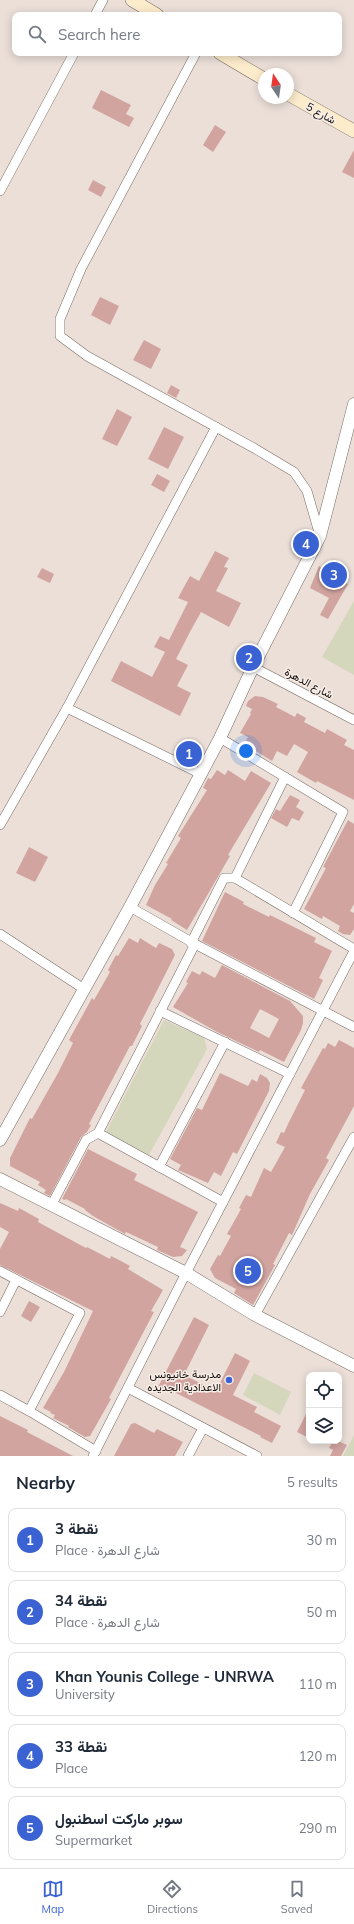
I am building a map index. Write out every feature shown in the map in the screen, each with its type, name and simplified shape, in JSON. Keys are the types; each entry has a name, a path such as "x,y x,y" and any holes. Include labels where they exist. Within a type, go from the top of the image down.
{"main road":[{"path":"132,0 152,12"},
{"path":"225,56 258,75"},
{"name":"شارع 5","path":"294,97 354,131"}],"street":[{"path":"97,12 103,0"},
{"path":"0,192 72,56"},
{"path":"194,56 81,269 60,319 60,336 87,356 294,472 307,491 320,536"},
{"path":"0,1140 130,907 220,738 253,667 320,536 354,404"},
{"path":"0,825 3,812 67,708 216,427"},
{"name":"شارع الدهرة","path":"253,667 354,720"},
{"path":"67,708 200,774"},
{"path":"220,738 343,812 293,913"},
{"path":"234,878 285,777"},
{"path":"0,1395 29,1411 95,1454 186,1273 354,950 234,878 224,878 160,1011 98,1134 86,1140 52,1204"},
{"path":"130,907 193,943 354,1027"},
{"path":"0,934 84,988"},
{"path":"160,1011 290,1074"},
{"path":"158,1167 225,1042"},
{"path":"98,1134 223,1202"},
{"path":"254,1315 354,1137"},
{"path":"0,1179 186,1273 254,1315 354,1366"},
{"path":"0,1271 80,1313 29,1411"},
{"path":"0,1312 16,1280"},
{"path":"128,1388 256,1456"},
{"path":"188,1456 202,1428"}],"green space":[{"path":"354,601 354,675 322,657"},
{"path":"164,1020 204,1038 207,1049 149,1155 105,1134"},
{"path":"254,1373 291,1392 280,1415 243,1395"},
{"path":"354,1435 354,1456 343,1456"}],"building":[{"path":"101,90 131,105 126,114 134,118 129,127 92,108"},
{"path":"215,125 226,132 213,152 203,145"},
{"path":"354,150 354,178 342,172"},
{"path":"93,180 106,187 101,197 88,190"},
{"path":"100,297 119,306 110,325 91,315"},
{"path":"144,340 161,349 151,369 133,360"},
{"path":"171,385 180,390 176,398 167,393"},
{"path":"117,409 132,417 117,446 102,439"},
{"path":"164,427 184,437 168,469 148,459"},
{"path":"157,474 170,481 164,492 151,485"},
{"path":"215,551 229,558 224,567 228,568 216,591 241,603 229,627 201,612 191,630 176,659 188,665 177,686 191,693 180,716 111,681 121,661 152,677 165,652 154,647 160,636 169,640 188,602 178,598 190,576 199,581"},
{"path":"319,566 348,584 328,619 320,615 329,598 310,588"},
{"path":"42,568 54,574 50,583 37,577"},
{"path":"255,696 263,697 278,704 276,707 295,717 297,713 306,718 304,722 325,733 327,729 347,740 344,745 354,750 354,800 317,781 316,783 297,772 308,752 294,744 287,756 277,751 272,761 244,744 248,737 240,733 251,714 252,709 246,706 248,701"},
{"path":"217,770 225,775 228,770 245,781 251,771 271,783 228,855 230,856 187,930 171,920 172,919 146,905 155,885 168,864 166,863 181,838 178,836 207,790 203,788 208,778 211,779"},
{"path":"290,795 300,800 296,807 304,812 299,821 292,818 287,827 271,818 276,809 280,811"},
{"path":"348,820 354,824 354,904 350,911 354,913 354,929 350,935 343,934 338,931 340,926 323,916 322,919 304,909 326,868 323,867"},
{"path":"29,847 48,857 35,882 16,873"},
{"path":"225,892 244,902 243,904 269,917 270,915 316,938 314,942 332,951 319,978 323,980 314,999 202,941"},
{"path":"129,938 138,943 140,938 156,948 159,943 172,949 175,955 140,1024 142,1026 132,1046 130,1046 89,1124 91,1125 87,1132 81,1137 50,1196 44,1193 46,1190 38,1185 40,1182 10,1166 10,1158 30,1118 32,1119 73,1043 69,1040 92,998 94,1000 110,972 108,970 116,955 118,956"},
{"path":"222,965 290,1001 303,1016 301,1030 284,1062 217,1032 173,1007 188,983 186,982 192,971 200,975 202,971 215,978","holes":["260,1009 279,1019 269,1038 250,1028"]},
{"path":"339,1040 354,1048 354,1106 326,1158 329,1160 310,1194 292,1235 289,1233 273,1264 275,1265 253,1305 234,1293 236,1289 215,1278 210,1269 218,1255 220,1256 231,1236 227,1234 241,1209 239,1208 246,1195 251,1197 264,1168 271,1172 285,1147 276,1143 281,1132 284,1133 305,1090 301,1088 323,1048 325,1049 328,1043 335,1047"},
{"path":"220,1073 248,1086 252,1079 257,1082 260,1074 267,1078 270,1083 269,1091 237,1154 233,1152 221,1176 214,1172 208,1183 178,1170 181,1165 170,1159 197,1108 202,1110"},
{"path":"88,1149 137,1174 134,1180 198,1212 180,1247 187,1250 182,1256 173,1257 157,1250 158,1247 126,1232 125,1234 93,1216 85,1209 66,1199 62,1199"},
{"path":"0,1203 18,1211 19,1208 39,1219 38,1222 86,1248 87,1247 110,1259 111,1256 121,1261 130,1266 128,1269 163,1290 151,1311 154,1312 109,1398 111,1399 90,1436 85,1437 68,1427 69,1426 53,1418 55,1415 43,1408 64,1372 93,1311 0,1265 0,1249 9,1232 0,1227"},
{"path":"29,1301 40,1307 31,1322 21,1316"},
{"path":"194,1317 209,1325 184,1375 216,1391 235,1353 250,1361 233,1395 257,1407 254,1412 281,1426 272,1443 174,1392 173,1394 158,1387"},
{"path":"306,1414 306,1436 297,1432"},
{"path":"0,1416 28,1430 27,1432 73,1456 0,1456"},
{"path":"135,1423 154,1433 157,1429 183,1442 175,1456 114,1456 131,1424"},
{"path":"342,1443 347,1445 341,1456 330,1456 333,1450 329,1448 331,1444 342,1444"}],"place":[{"name":"نقطة 33","path":"306,544"},
{"name":"Khan Younis College - UNRWA","path":"334,575"},
{"name":"نقطة 34","path":"249,658"},
{"name":"نقطة 3","path":"189,754"},
{"name":"سوبر ماركت اسطنبول","path":"248,1271"},
{"name":"مدرسة خانيونس الاعدادية الجديده","path":"229,1380"}]}
